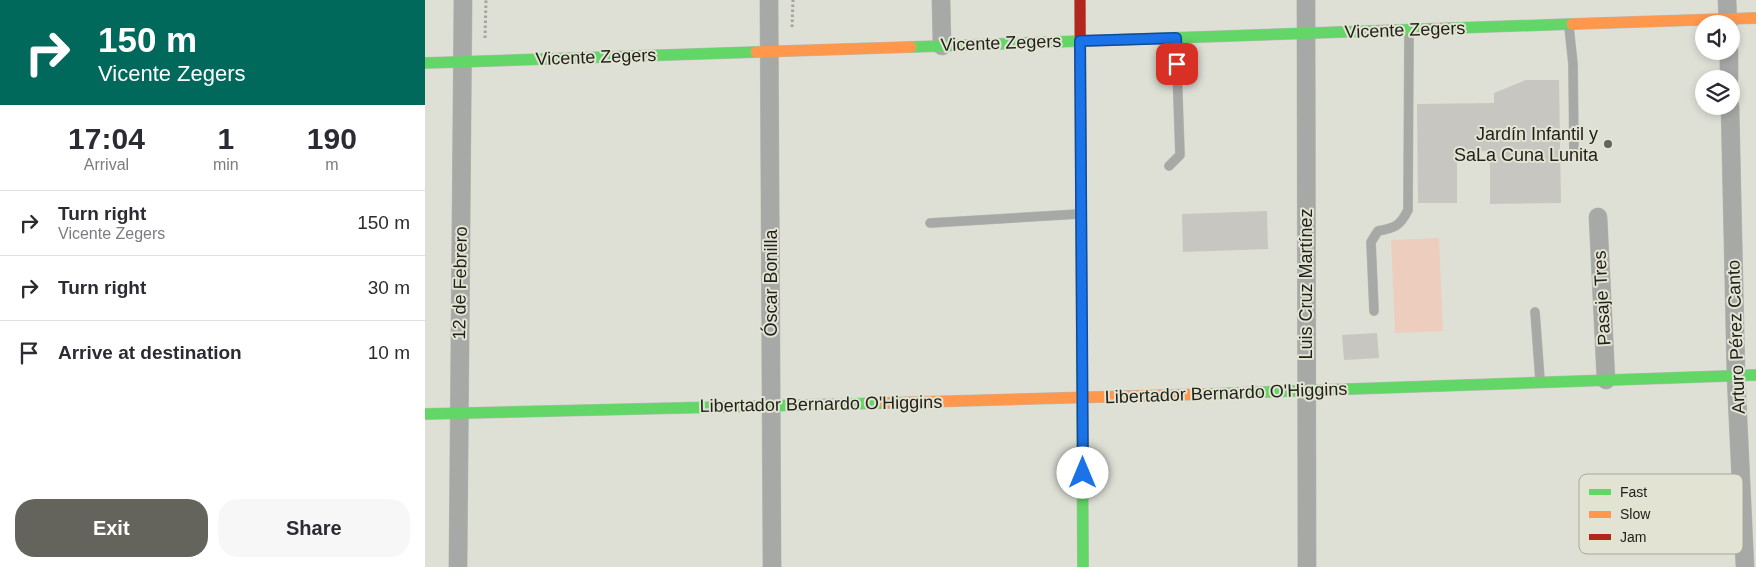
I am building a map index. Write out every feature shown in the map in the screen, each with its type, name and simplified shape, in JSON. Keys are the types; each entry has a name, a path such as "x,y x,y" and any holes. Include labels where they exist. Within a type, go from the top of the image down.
{"main road":[{"path":"1080,0 1083,567"},
{"name":"Vicente Zegers","path":"1740,20 1756,18"},
{"name":"Vicente Zegers","path":"425,63 1409,29 1695,22"},
{"name":"Libertador Bernardo O'Higgins","path":"425,414 1082,398 1756,375"}],"street":[{"name":"12 de Febrero","path":"458,567 463,0"},
{"name":"Óscar Bonilla","path":"769,0 772,567"},
{"path":"941,0 943,46"},
{"name":"Luis Cruz Martínez","path":"1306,0 1307,567"},
{"path":"1727,0 1728,15"},
{"name":"Arturo Pérez Canto","path":"1730,115 1736,376 1741,474"},
{"name":"Pasaje Tres","path":"1598,216 1606,380"},
{"name":"Arturo Pérez Canto","path":"1743,525 1745,567"}],"lane":[{"path":"1569,24 1573,64 1574,152"},
{"path":"1374,311 1371,242 1378,231 1389,229 1402,222 1409,210 1409,29"},
{"path":"1169,166 1180,155 1176,38"},
{"path":"930,223 1081,214"},
{"path":"1535,312 1540,382"}],"path":[{"path":"485,38 486,0"},
{"path":"792,27 793,0"}],"shaded area":[{"path":"1439,238 1443,331 1395,333 1391,240"}],"building":[{"path":"1526,80 1559,80 1561,203 1490,204 1490,151 1457,152 1457,203 1418,203 1417,104 1494,103 1494,93"},
{"path":"1267,211 1268,249 1183,252 1182,214"},
{"path":"1377,333 1379,358 1344,360 1342,335"}],"traffic: fast":[{"path":"911,47 1572,24"},
{"path":"425,63 756,52"},
{"path":"1081,209 1083,567"},
{"path":"1207,394 1756,375"},
{"path":"425,414 885,403"}],"traffic: slow":[{"path":"1572,24 1756,18"},
{"path":"756,52 911,47"},
{"path":"885,403 1207,394"}],"traffic: jam":[{"path":"1080,0 1081,209"}],"place":[{"name":"Jardín Infantil y SaLa Cuna Lunita","path":"1608,144"}],"route":[{"path":"1083,473 1080,41 1176,38 1177,64"}]}
